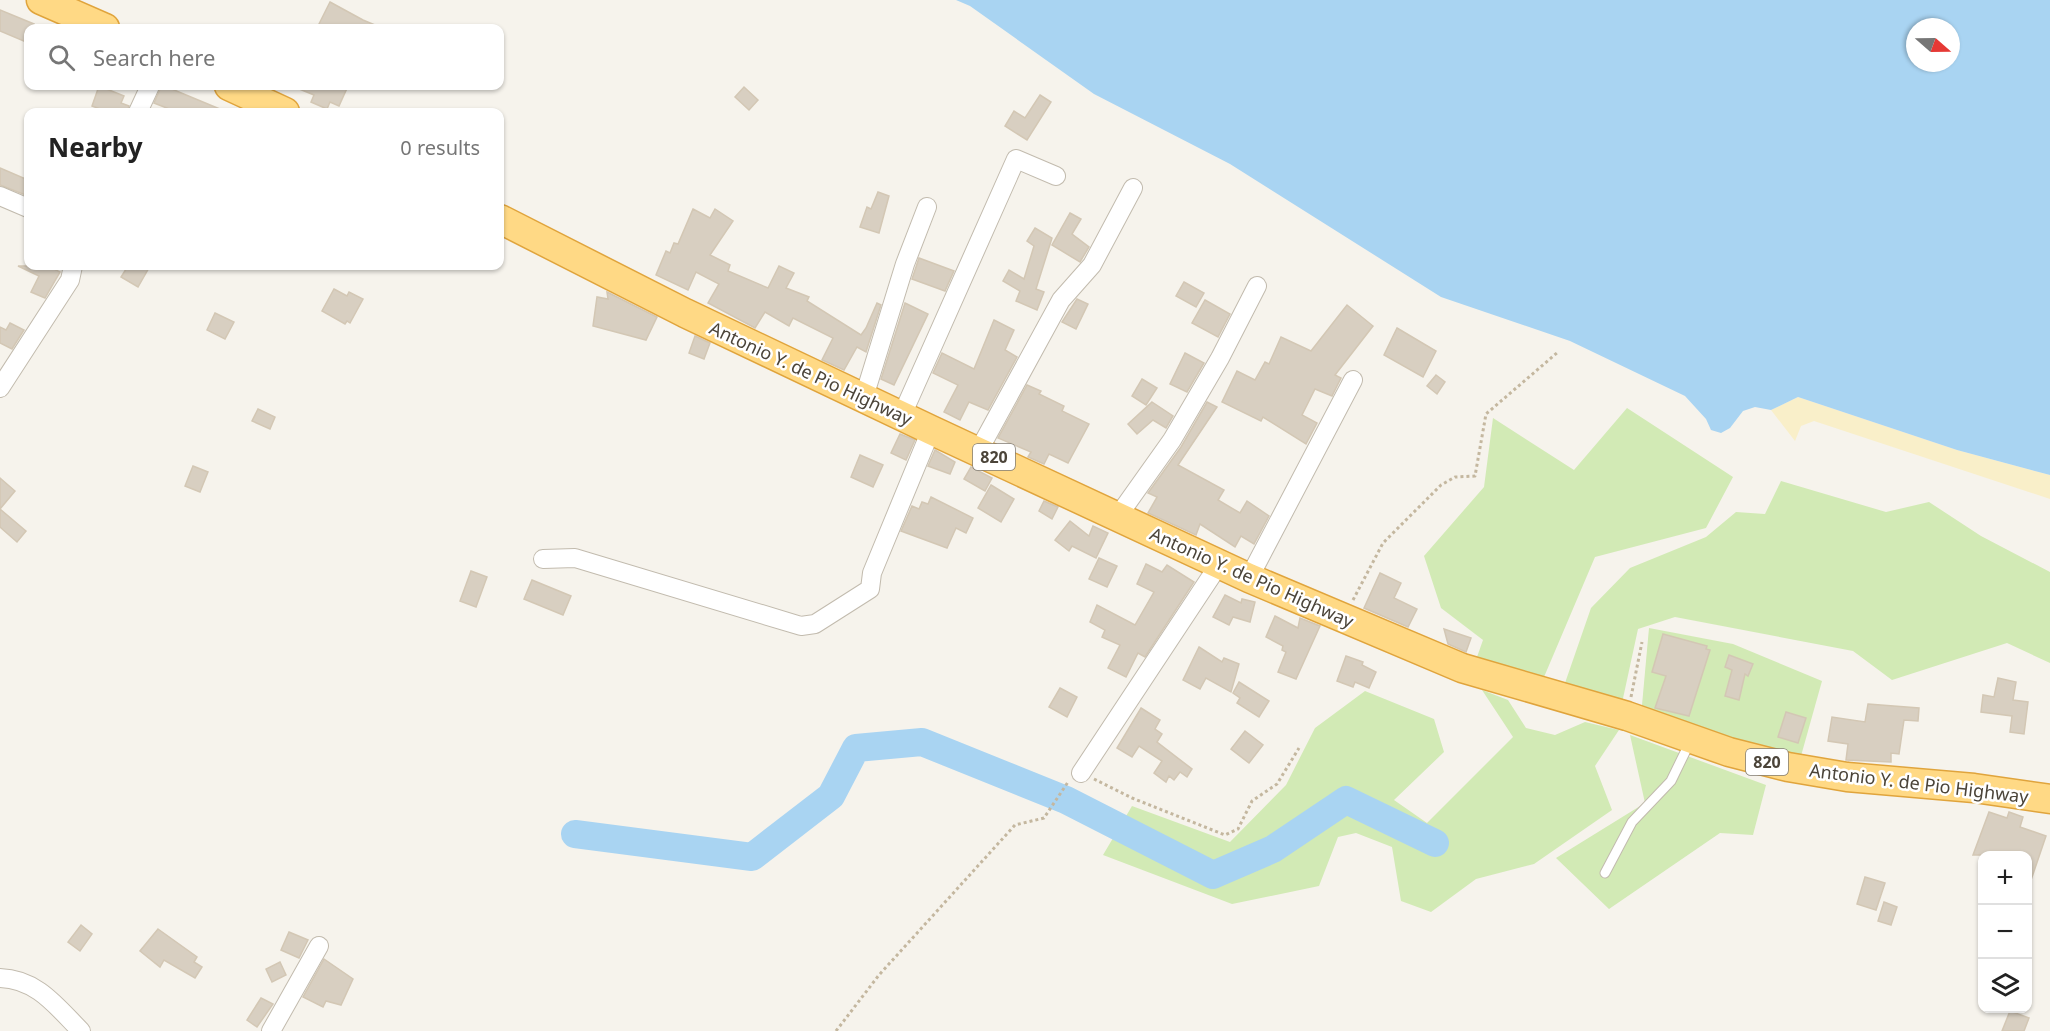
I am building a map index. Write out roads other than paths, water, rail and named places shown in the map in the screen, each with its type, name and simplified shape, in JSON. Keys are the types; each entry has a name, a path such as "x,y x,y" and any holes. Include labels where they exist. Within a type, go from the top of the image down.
{"highway":[{"path":"41,0 96,24"},
{"path":"238,90 276,108"},
{"name":"Antonio Y. de Pio Highway","path":"504,221 685,313 1250,578 1343,619 1494,679 1627,716 1691,740 1788,767 1847,777 1974,788 2050,799"}],"street":[{"path":"140,108 148,90"},
{"path":"902,415 1016,159 1056,176"},
{"path":"980,450 1061,300 1092,265 1133,188"},
{"path":"0,196 24,206"},
{"path":"864,397 905,264 927,207"},
{"path":"0,388 70,280 72,270"},
{"path":"1118,516 1172,440 1220,358 1257,286"},
{"path":"1250,578 1353,380"},
{"path":"543,559 583,560 801,626 815,624 870,589 872,573 931,430"},
{"path":"1076,776 1220,563"},
{"path":"271,1031 319,946"},
{"path":"0,978 13,979 32,985 81,1031"}],"lane":[{"path":"1605,873 1632,822 1671,782 1691,740"}],"water":[{"path":"956,0 2050,0 2050,475 1957,450 1798,397 1771,410 1755,407 1743,411 1730,428 1721,433 1711,430 1706,419 1685,396 1570,341 1441,297 1230,164 1094,94 970,6"}],"waterway":[{"path":"575,834 752,857 831,796 856,748 922,742 1066,800 1213,875 1273,849 1346,800 1435,843"}]}
